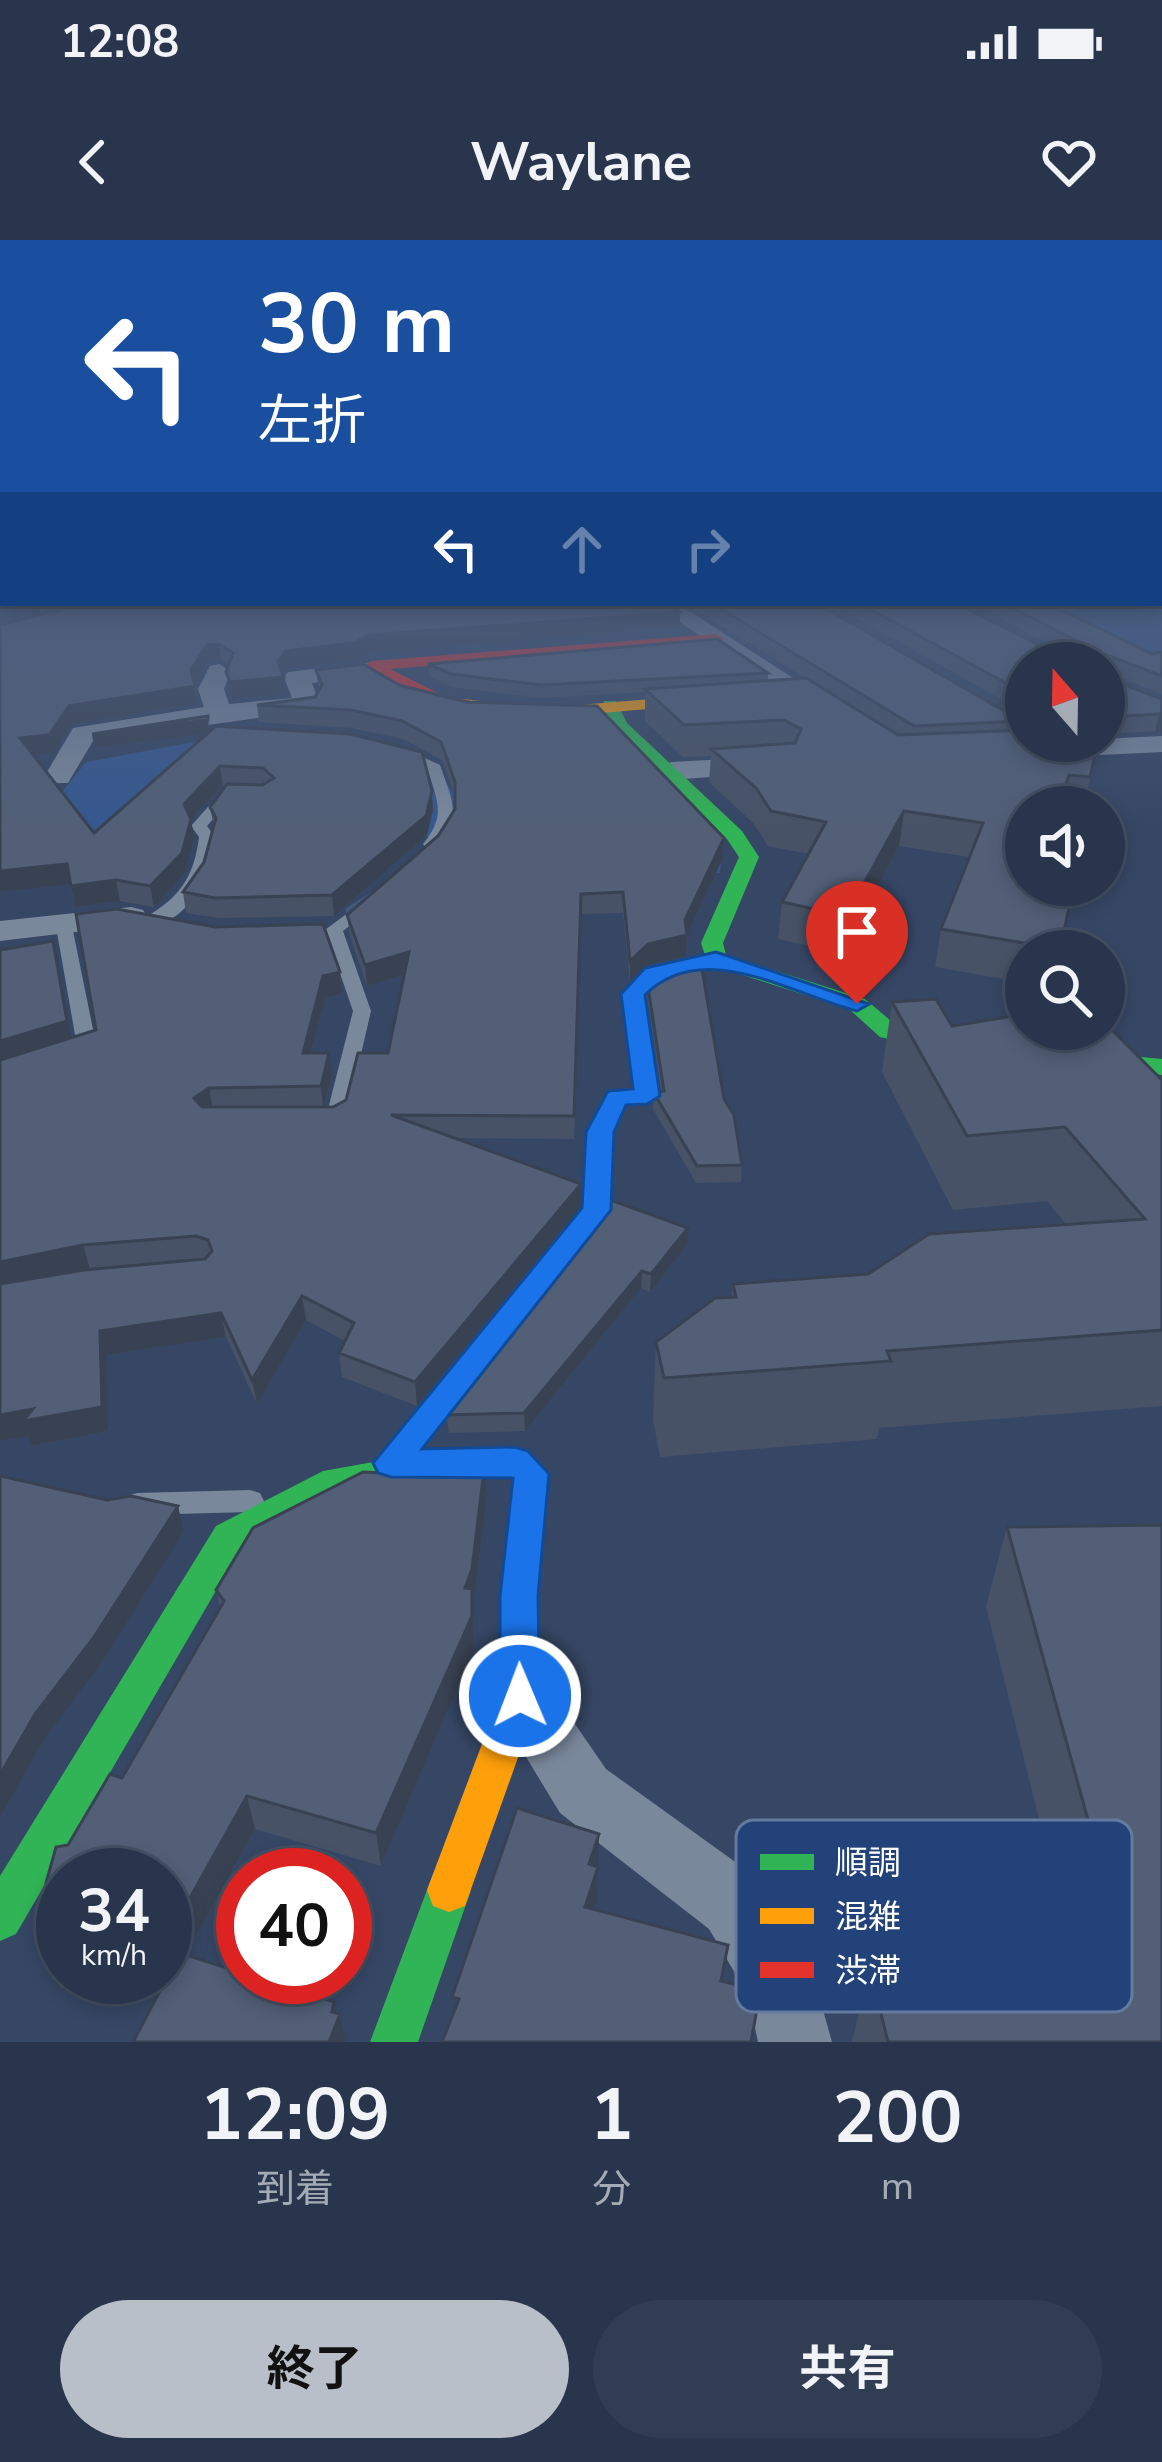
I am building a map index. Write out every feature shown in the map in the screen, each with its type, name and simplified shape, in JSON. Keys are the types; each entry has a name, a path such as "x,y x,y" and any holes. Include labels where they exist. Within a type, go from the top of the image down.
{"street":[{"path":"404,661 370,666 442,701 541,713 804,694"},
{"path":"751,661 844,719"},
{"path":"288,736 223,733 64,766 83,734 219,712 307,704 297,677 376,669"},
{"path":"219,671 211,689 219,712"},
{"path":"610,705 620,725 671,771 749,856 712,943 716,959 857,1004 889,1032 987,1051"},
{"path":"1125,744 1162,744"},
{"path":"671,771 782,765"},
{"path":"0,931 122,915 196,929"},
{"path":"1033,1055 1162,1067"},
{"path":"0,1918 229,1536 286,1499 346,1473 391,1463 515,1461 531,1474 519,1596 520,1696 394,2042"},
{"path":"520,1696 584,1791 736,1907"},
{"path":"788,2012 795,2042"}],"lane":[{"path":"382,747 433,765 445,802 444,830 415,863"},
{"path":"152,921 192,895 204,872 207,837 200,826 224,793 244,794"},
{"path":"295,1120 336,1119 362,1011 323,930 391,887"},
{"path":"44,1063 87,1049 63,921"},
{"path":"391,1463 596,1210 600,1132 617,1097 647,1096 633,994 654,973 716,959"},
{"path":"107,1505 286,1499"}],"shaded area":[{"path":"205,740 340,743 432,761 453,793 512,784 722,848 720,873 620,865 405,833 246,752 103,848 0,818 50,807 86,762"}],"building":[{"path":"0,661 197,661 191,670 195,686 69,706 49,735 20,738 94,833 216,726 350,734 422,752 432,791 426,816 332,895 215,898 183,892 204,862 216,818 210,807 227,784 262,785 274,778 263,768 220,766 184,804 191,819 182,853 150,886 116,880 71,886 67,864 0,871"},
{"path":"230,661 279,661 284,677 230,682 226,672"},
{"path":"750,661 768,673 541,685 451,674 428,664"},
{"path":"807,661 917,661 1005,711 1005,722 914,726"},
{"path":"966,661 1005,661 1005,683"},
{"path":"1125,661 1162,661 1162,676 1125,662"},
{"path":"363,664 399,685 467,702 597,706 724,838 685,920 687,935 648,944 630,961 623,892 581,894 574,1116 391,1115 581,1184 415,1382 339,1353 354,1323 302,1296 252,1380 221,1313 100,1331 102,1407 23,1421 33,1409 0,1415 0,1284 84,1270 205,1259 212,1251 208,1240 196,1236 83,1245 0,1262 0,1060 96,1030 76,914 117,909 215,927 323,924 340,972 323,976 303,1053 329,1053 321,1086 209,1088 194,1098 202,1107 333,1107 346,1100 358,1053 388,1053 409,952 365,965 347,915 438,836 455,809 455,782 441,742 402,721 351,710 257,705 315,697 322,685 316,670"},
{"path":"806,678 898,735 1005,731 1005,762 1093,762 1090,777 1069,775 1065,786 1005,786 1005,906 1069,906 1064,930 1005,930 1005,940 941,929 983,823 904,811 846,916 782,902 826,822 771,811 756,788 711,749 795,743 801,729 784,720 684,725 645,689"},
{"path":"1125,685 1162,699 1162,714 1125,716"},
{"path":"208,716 208,720 92,734"},
{"path":"53,941 67,1021 0,1041 0,950"},
{"path":"701,963 724,1099 734,1115 742,1165 697,1166 654,1093 664,1091 647,981 663,965"},
{"path":"936,999 952,1026 1005,1017 1005,1050 1125,1050 1125,1043 1162,1080 1162,1330 887,1351 891,1361 664,1378 656,1342 715,1298 736,1297 733,1284 868,1274 929,1234 1145,1219 1065,1127 967,1136 892,1002"},
{"path":"608,1199 688,1228 651,1274 642,1271 524,1413 447,1415 452,1406 444,1402"},
{"path":"485,1462 472,1569 465,1588 472,1589 472,1616 376,1833 247,1796 192,1894 192,1848 56,1848 68,1845 110,1774 122,1778 224,1601 216,1590 253,1528 363,1472 412,1474 416,1468"},
{"path":"0,1476 107,1500 131,1496 178,1506 94,1637 35,1714 0,1775"},
{"path":"1162,1525 1162,2042 888,2042 881,2012 1132,2012 1132,1820 1088,1820 1007,1527"},
{"path":"517,1808 599,1834 589,1864 598,1867 585,1907 728,1945 721,1981 736,1985 736,2012 756,2012 751,2042 442,2042 459,1999 452,1997"},
{"path":"192,1957 216,1964 216,2004 334,2004 332,2012 340,2014 329,2042 133,2042 153,2004 192,2004"}],"waterway":[{"path":"350,911 373,895"}],"traffic: fast":[{"path":"610,705 620,725 735,835 749,857 712,943 716,959 857,1004 889,1032 961,1048"},
{"path":"1071,1058 1162,1067"},
{"path":"0,1918 229,1536 335,1481 435,1464"},
{"path":"394,2042 449,1890"}],"traffic: slow":[{"path":"464,704 541,713 725,698"},
{"path":"435,1464 515,1461 531,1474 519,1596 520,1696 449,1890"}],"traffic: jam":[{"path":"434,661 371,666 442,701 464,704"}],"route":[{"path":"520,1696 519,1596 531,1474 515,1461 391,1463 596,1210 600,1132 617,1097 647,1096 633,994 654,973 716,959 748,973 857,1004"}]}
